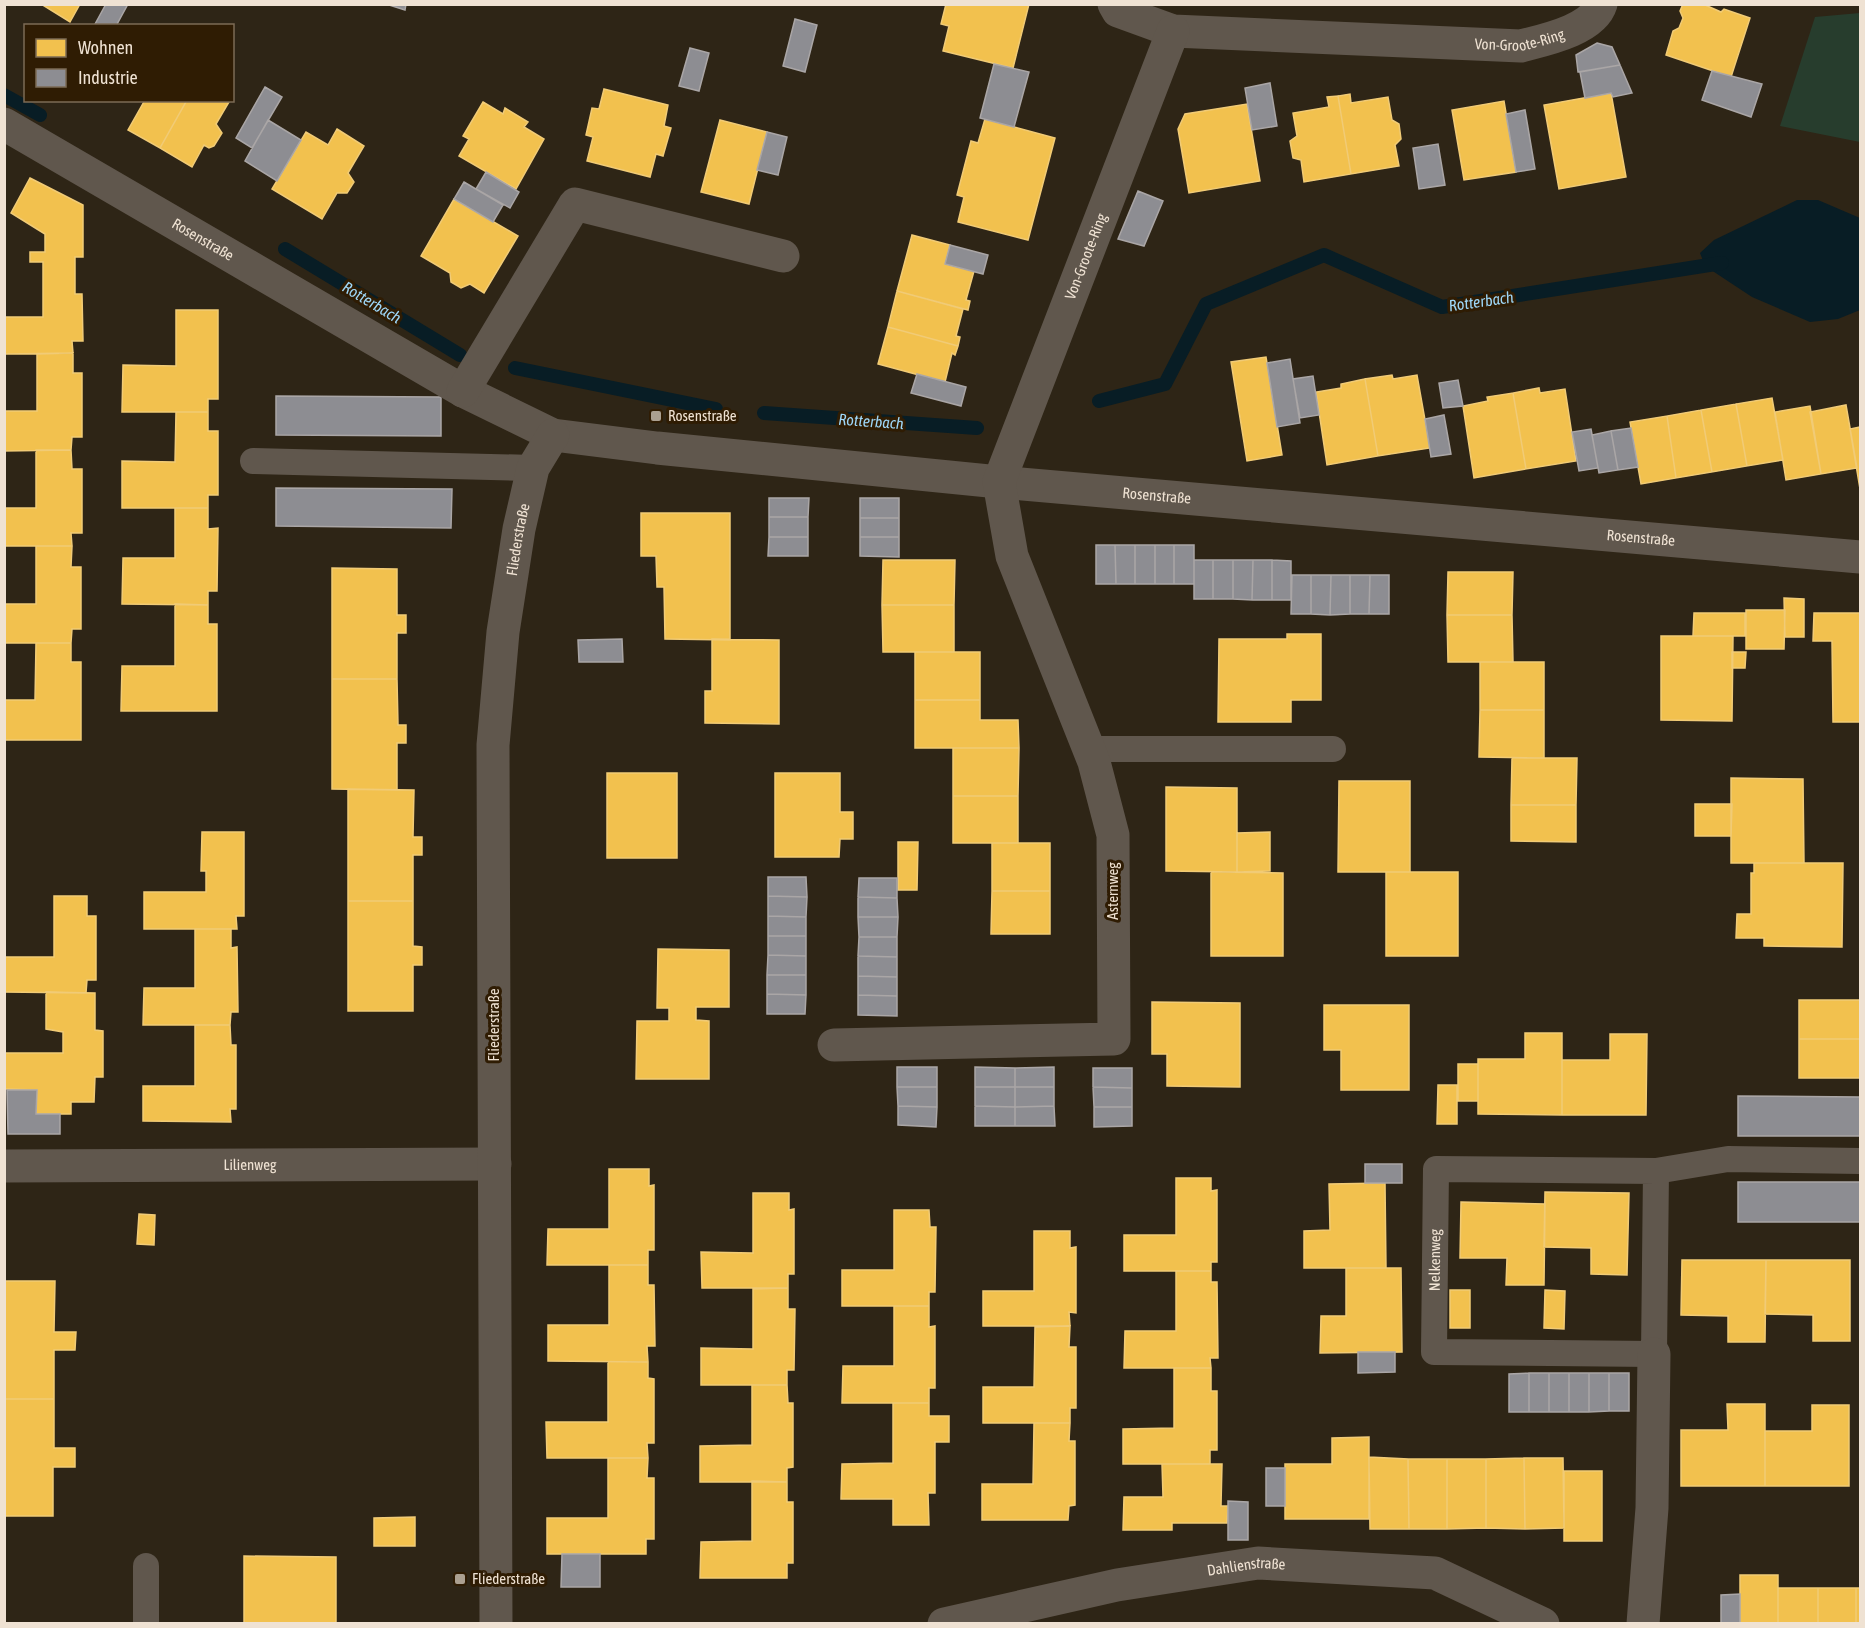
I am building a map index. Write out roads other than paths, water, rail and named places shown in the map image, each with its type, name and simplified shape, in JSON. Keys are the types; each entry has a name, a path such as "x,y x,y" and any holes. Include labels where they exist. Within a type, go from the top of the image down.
{"street":[{"name":"Von-Groote-Ring","path":"1114,4 1118,10 1173,31 1521,46 1568,33 1599,11 1601,4"},
{"name":"Von-Groote-Ring","path":"999,482 1173,31"},
{"name":"Rosenstraße","path":"4,124 463,391 553,435 657,448 999,482 1860,557"},
{"path":"463,391 575,204 783,256"},
{"name":"Fliederstraße","path":"496,1623 493,745 503,632 519,529 533,468 553,435"},
{"name":"Asternweg","path":"834,1045 1114,1039 1113,835 1089,749 1012,556 999,482"},
{"name":"Lilienweg","path":"4,1166 495,1164"},
{"path":"1643,1623 1652,1508 1654,1354"},
{"name":"Dahlienstraße","path":"944,1623 1117,1585 1258,1563 1435,1573 1543,1623"}],"lane":[{"path":"253,461 533,468"},
{"path":"1089,749 1333,748"},
{"name":"Nelkenweg","path":"1654,1354 1434,1352 1436,1169 1656,1171 1728,1159 1860,1161"},
{"path":"1654,1354 1656,1171"},
{"path":"146,1566 146,1623"}],"water":[{"path":"1797,200 1818,200 1860,218 1860,310 1838,319 1810,322 1752,297 1705,266 1700,253 1714,240"}],"waterway":[{"name":"Rotterbach","path":"4,95 40,115"},
{"name":"Rotterbach","path":"285,249 460,355"},
{"name":"Rotterbach","path":"1099,401 1165,384 1206,304 1324,255 1442,307 1722,263"},
{"name":"Rotterbach","path":"515,368 716,409"},
{"name":"Rotterbach","path":"764,413 977,428"}],"place":[{"name":"Rosenstraße","path":"656,416"},
{"name":"Fliederstraße","path":"460,1579"}]}
